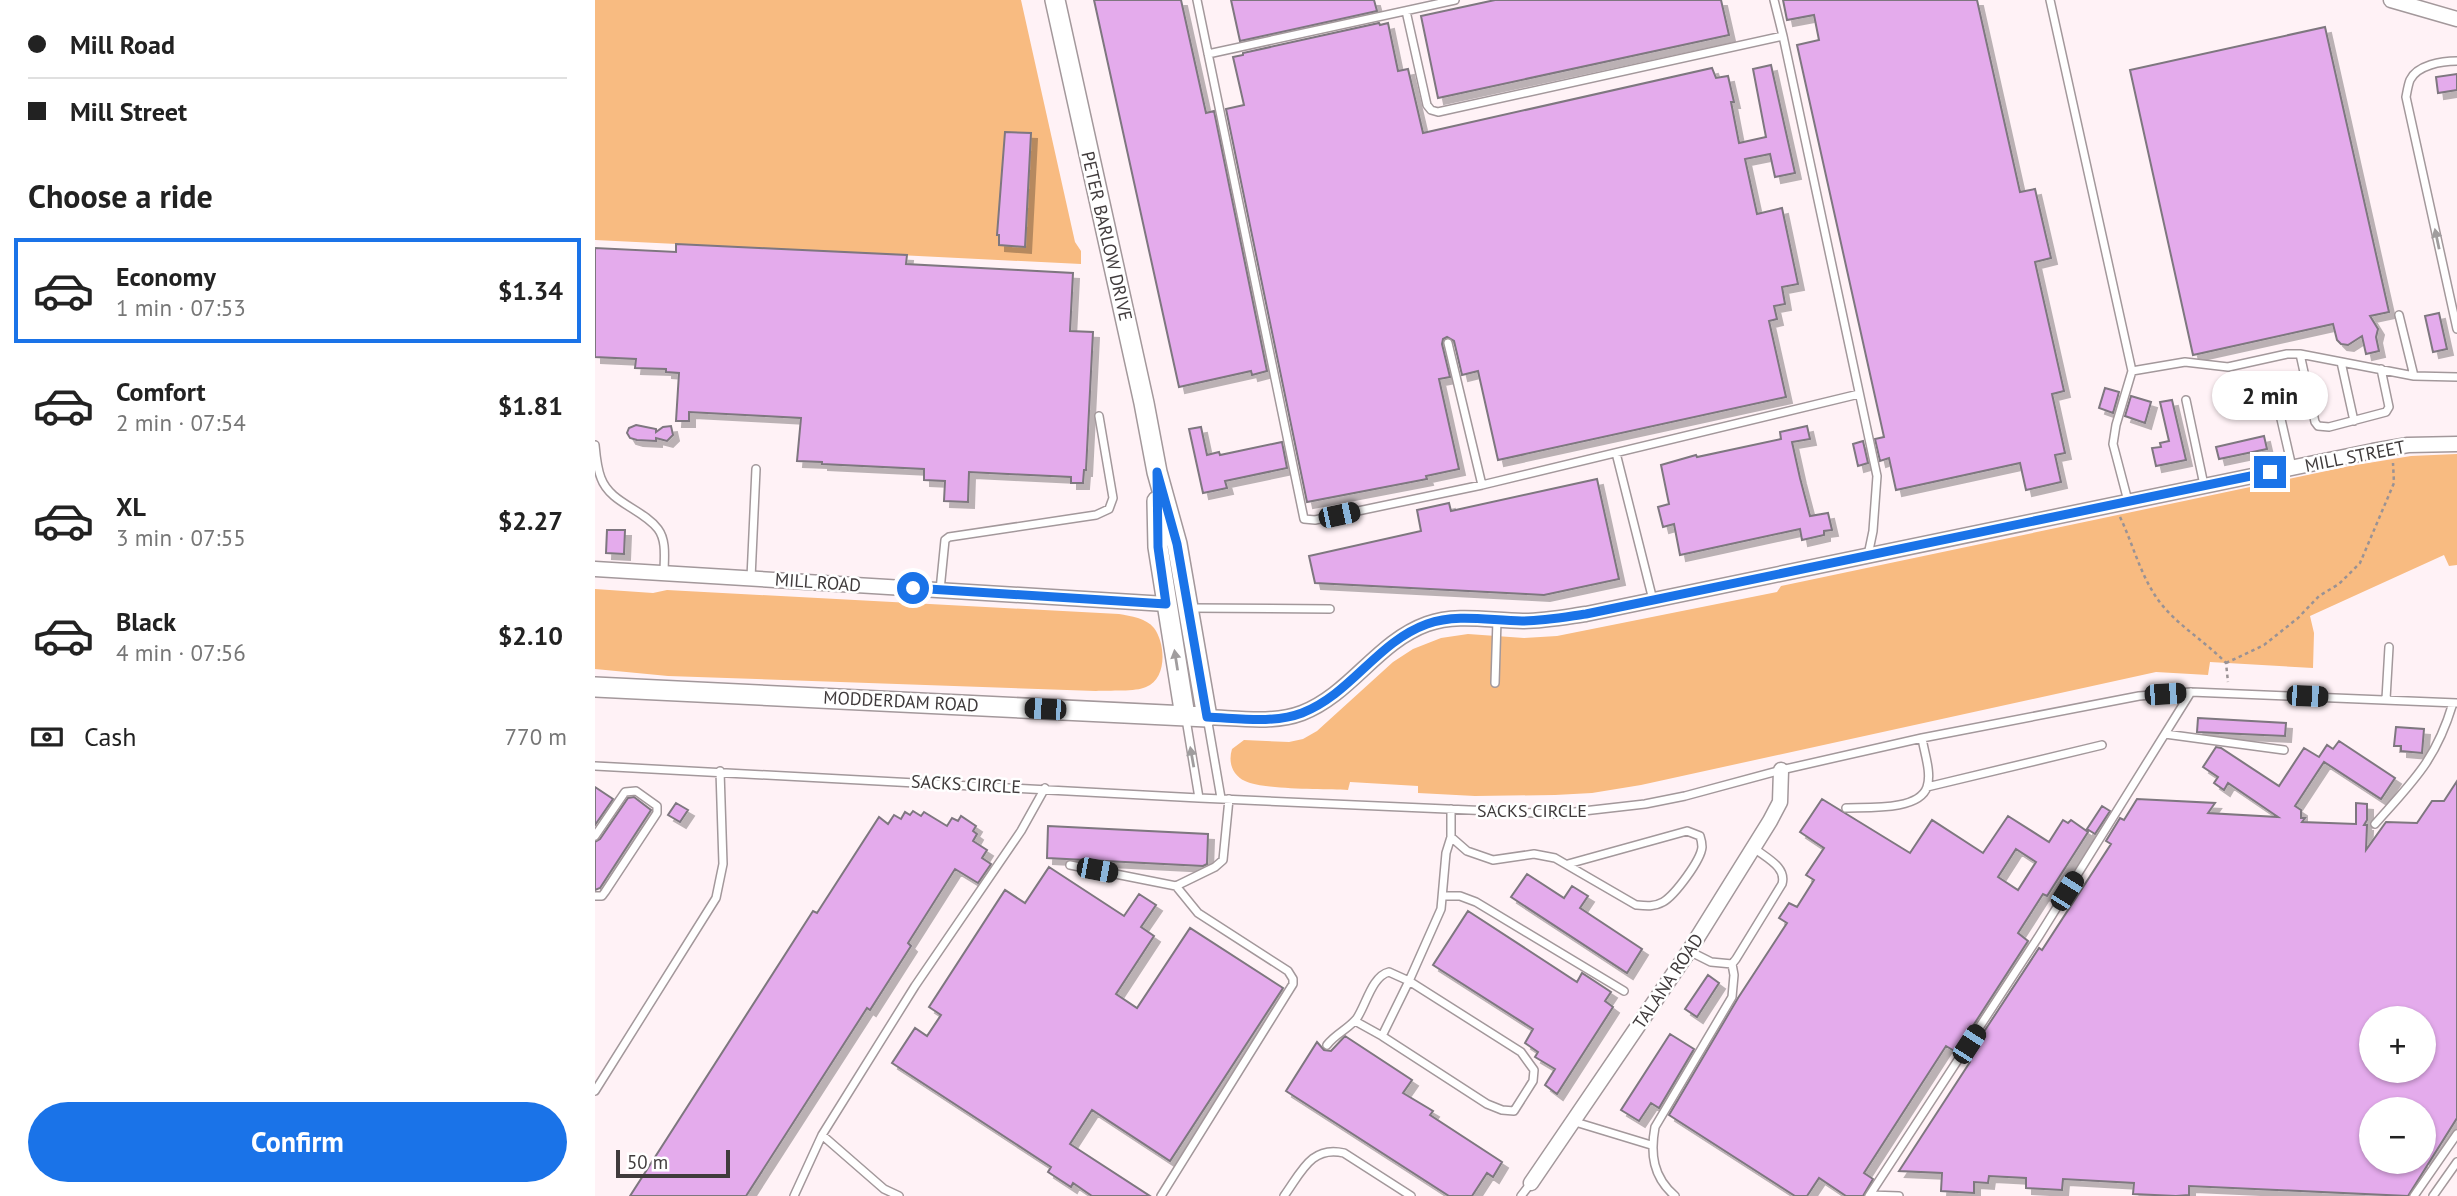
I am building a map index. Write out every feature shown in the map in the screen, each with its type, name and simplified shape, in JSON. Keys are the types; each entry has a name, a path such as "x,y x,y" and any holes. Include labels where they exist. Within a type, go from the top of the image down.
{"street":[{"name":"PETER BARLOW DRIVE","path":"1055,0 1157,472 1177,544 1207,717"},
{"path":"2393,0 2457,19"},
{"name":"MILL STREET","path":"1207,717 1276,718 1301,713 1337,692 1386,648 1411,631 1443,620 1556,619 2391,448 2457,444"},
{"name":"PETER BARLOW DRIVE","path":"1157,472 1158,547 1185,716"},
{"name":"MILL ROAD","path":"595,569 1166,604"},
{"name":"MODDERDAM ROAD","path":"595,687 1207,717"},
{"name":"TALANA ROAD","path":"1531,1183 1689,951 1753,848 1780,802 1781,771"}],"lane":[{"path":"1197,0 1304,519 1315,520 1482,485 1859,394"},
{"path":"1208,54 1455,0"},
{"path":"1774,0 1877,476 1873,531 1868,555"},
{"path":"2050,0 2131,371 2113,444 2128,501"},
{"path":"1406,11 1427,105 1431,110 1439,112 1783,36"},
{"path":"2457,61 2424,68 2411,78 2406,97 2457,329"},
{"path":"2399,315 2414,376"},
{"path":"1448,343 1482,485"},
{"path":"2131,371 2185,362 2228,367 2287,354 2300,354 2414,376 2457,377"},
{"path":"2300,354 2318,426 2329,427 2381,415 2388,410 2381,369"},
{"path":"2341,362 2354,421"},
{"path":"2272,380 2292,468"},
{"path":"2186,400 2204,486"},
{"path":"940,590 946,540 949,537 1096,515 1109,509 1113,498 1099,416"},
{"path":"595,445 601,479 608,491 642,514 659,530 663,541 664,573"},
{"path":"1616,453 1653,601"},
{"path":"751,578 756,469"},
{"path":"1187,608 1330,609"},
{"path":"1495,683 1497,619"},
{"path":"2386,699 2389,647"},
{"path":"1870,1196 2046,924 2191,692"},
{"name":"SACKS CIRCLE","path":"595,766 1557,814 1685,796 1922,738 2117,699 2191,692 2455,703"},
{"path":"2375,824 2431,759 2455,703"},
{"name":"PETER BARLOW DRIVE","path":"1185,716 1199,798"},
{"name":"PETER BARLOW DRIVE","path":"1176,886 1215,867 1223,860 1225,798 1207,717"},
{"path":"2165,734 2284,750"},
{"path":"1846,808 1907,804 1919,799 1927,787 1928,772 1922,738"},
{"path":"1927,787 2102,745"},
{"path":"595,1091 716,898 723,864 720,771"},
{"path":"794,1196 822,1135 915,986 1021,831 1045,789"},
{"path":"595,836 625,793 636,792 657,806 657,813 605,892 602,896 595,896"},
{"path":"1382,1036 1441,909 1446,853 1451,837 1451,809"},
{"path":"1451,837 1467,851 1481,858 1503,860 1545,855 1568,864 1636,905 1649,907 1662,903 1676,892 1700,854 1702,843 1700,836 1687,831 1568,864"},
{"path":"1675,1196 1666,1188 1653,1165 1651,1145 1655,1127 1732,997 1732,964 1782,884 1784,876 1782,870 1753,848"},
{"path":"1070,865 1176,886 1198,914 1287,971 1293,979 1293,984 1161,1196"},
{"path":"1444,896 1476,902 1624,991"},
{"path":"1689,951 1711,962 1732,964"},
{"path":"1327,1045 1336,1034 1355,1021 1380,976 1389,972 1409,981 1521,1052 1534,1070 1533,1081 1514,1111 1502,1110 1487,1104 1355,1021"},
{"path":"1572,1121 1651,1145"},
{"path":"2414,1196 2457,1134"},
{"path":"822,1135 884,1188 898,1196"},
{"path":"1284,1196 1311,1160 1319,1154 1333,1151 1344,1153 1411,1196"},
{"path":"2433,1196 2457,1161"},
{"path":"1521,1196 1531,1183"},
{"path":"1870,1196 1899,1196"}],"path":[{"path":"2226,663 2264,645 2298,618 2319,596 2339,584 2360,563 2394,483 2391,448"},
{"path":"2113,505 2147,581 2160,602 2175,619 2226,663 2229,693"}],"shaded area":[{"path":"595,0 1021,0 1075,242 1081,251 1081,264 595,240"},
{"path":"2457,454 2457,565 2449,566 2444,555 2310,616 2314,633 2313,668 2210,662 2208,675 2156,672 1641,785 1592,793 1475,796 1418,793 1418,786 1350,782 1348,790 1280,788 1245,781 1234,772 1231,763 1232,749 1244,740 1289,742 1303,739 1317,731 1393,662 1413,649 1441,638 1468,634 1524,638 1557,636 1777,592 1781,586 2350,466 2411,456"},
{"path":"595,589 653,593 667,590 1119,614 1143,620 1154,628 1161,643 1161,669 1153,683 1142,689 1096,691 668,676 595,669"}],"building":[{"path":"1094,0 1181,0 1206,113 1214,111 1267,371 1252,375 1251,371 1179,387"},
{"path":"1231,0 1374,0 1377,11 1240,41"},
{"path":"1495,0 1721,0 1729,35 1438,98 1421,16"},
{"path":"1783,0 1977,0 2020,192 2035,189 2051,258 2035,262 2064,391 2052,394 2065,453 2055,455 2061,482 2026,490 2020,463 1896,490 1889,458 1880,461 1875,439 1884,437 1797,45 1819,40 1814,15 1787,20"},
{"path":"1388,23 1398,71 1408,69 1423,133 1712,68 1716,78 1728,76 1739,143 1766,137 1753,69 1771,65 1795,173 1775,177 1770,154 1745,159 1757,214 1782,208 1798,284 1782,287 1785,304 1774,306 1777,319 1769,321 1786,397 1498,460 1478,371 1462,375 1454,341 1447,337 1442,344 1450,377 1439,379 1459,469 1426,476 1427,479 1307,502 1226,109 1244,105 1233,57"},
{"path":"2325,27 2389,312 2370,316 2378,329 2376,337 2379,351 2366,354 2362,336 2348,345 2341,344 2337,340 2333,324 2193,355 2130,70"},
{"path":"2457,74 2457,90 2438,93 2436,77"},
{"path":"1005,132 1031,133 1025,247 999,245 997,235"},
{"path":"676,244 907,255 906,264 1073,273 1070,331 1093,332 1086,470 1083,483 1071,483 1071,477 969,472 968,502 944,501 945,481 924,480 924,469 797,461 801,418 689,412 689,421 676,421 679,373 666,372 666,369 635,368 636,359 595,357 595,248 676,252"},
{"path":"2439,313 2447,349 2433,352 2425,316"},
{"path":"2105,388 2119,392 2113,413 2099,408"},
{"path":"2131,396 2151,402 2145,423 2125,416"},
{"path":"2172,400 2186,460 2156,466 2152,448 2161,447 2160,443 2169,441 2160,402"},
{"path":"636,425 656,429 656,432 671,426 673,435 667,441 656,438 656,441 630,438 627,433 629,428"},
{"path":"1807,426 1810,439 1792,442 1800,478 1810,516 1828,513 1832,530 1824,531 1824,535 1802,540 1800,529 1680,555 1674,524 1663,527 1658,507 1669,504 1661,465 1696,455 1697,457 1781,439 1780,432"},
{"path":"1201,427 1207,455 1219,452 1220,455 1282,442 1287,468 1225,481 1227,488 1203,493 1189,429"},
{"path":"2264,436 2267,449 2219,459 2216,447"},
{"path":"1863,441 1868,463 1858,466 1853,444"},
{"path":"1597,479 1619,579 1544,595 1315,583 1309,556 1421,531 1417,510 1449,503 1451,511"},
{"path":"607,530 625,530 624,554 606,553"},
{"path":"2198,718 2286,723 2285,736 2197,732"},
{"path":"2396,727 2424,729 2422,753 2401,751 2401,746 2394,746"},
{"path":"2339,741 2395,778 2381,799 2324,762 2295,806 2301,810 2301,818 2305,818 2302,822 2356,824 2356,803 2367,804 2367,820 2364,825 2367,825 2366,850 2386,822 2417,823 2432,801 2444,801 2457,781 2457,1118 2436,1151 2436,1097 2359,1097 2359,1174 2422,1174 2408,1196 2189,1186 2189,1195 2133,1194 2134,1183 2063,1179 2062,1190 2026,1188 2026,1178 1989,1176 1988,1183 1974,1182 1974,1193 1941,1191 1942,1173 1899,1171 1970,1062 1966,1059 2111,844 2106,841 2120,818 2124,820 2137,799 2215,803 2208,813 2278,817 2228,783 2224,790 2214,783 2218,777 2203,767 2216,747 2279,786 2304,748 2319,757 2327,745 2333,749"},
{"path":"595,787 613,799 595,825"},
{"path":"634,797 651,810 600,888 595,890 595,842 600,839 628,798"},
{"path":"1822,799 1910,853 1932,820 1983,853 2008,816 2049,842 2063,820 2068,823 2071,820 2088,832 2047,896 2043,894 2018,933 2028,941 1956,1052 1946,1046 1864,1173 1873,1179 1863,1196 1846,1196 1819,1178 1807,1196 1795,1196 1669,1115 1738,998 1787,923 1779,918 1789,903 1797,907 1814,880 1806,875 1824,848 1800,832","holes":["2016,849 2036,862 2018,890 1998,877"]},
{"path":"676,803 688,810 680,822 668,815"},
{"path":"2102,806 2110,811 2095,834 2087,829"},
{"path":"913,811 921,816 924,812 947,826 952,818 958,821 961,816 976,826 973,831 977,834 973,841 987,850 982,858 991,864 978,883 955,869 908,943 911,946 870,1010 867,1008 746,1196 630,1196 813,911 817,913 879,817 888,824 894,815 901,819 905,812 910,815"},
{"path":"1048,826 1208,834 1207,864 1203,866 1047,858"},
{"path":"1049,867 1124,916 1139,894 1156,905 1141,927 1154,936 1116,994 1137,1008 1190,928 1283,988 1170,1161 1092,1110 1070,1144 1150,1196 1092,1196 1073,1183 1071,1187 1048,1172 1051,1167 892,1063 915,1028 927,1036 941,1015 929,1007 1005,890 1025,903"},
{"path":"1527,874 1564,898 1572,886 1588,896 1580,908 1642,949 1627,973 1511,897"},
{"path":"1468,911 1577,982 1582,973 1611,992 1605,1001 1613,1007 1557,1094 1545,1085 1555,1069 1535,1057 1538,1052 1525,1043 1533,1029 1433,965"},
{"path":"1708,975 1719,983 1697,1017 1685,1009"},
{"path":"1670,1034 1694,1049 1659,1108 1651,1103 1639,1121 1621,1110"},
{"path":"1345,1036 1412,1080 1403,1093 1433,1111 1430,1115 1502,1162 1493,1177 1487,1173 1472,1196 1449,1196 1286,1091 1317,1042 1324,1050 1331,1051"}],"route":[{"path":"913,588 1166,604 1158,547 1157,472 1177,544 1207,717 1276,718 1291,716 1314,707 1337,692 1386,648 1411,631 1430,623 1458,618 1524,621 1586,614 2270,472"}]}
